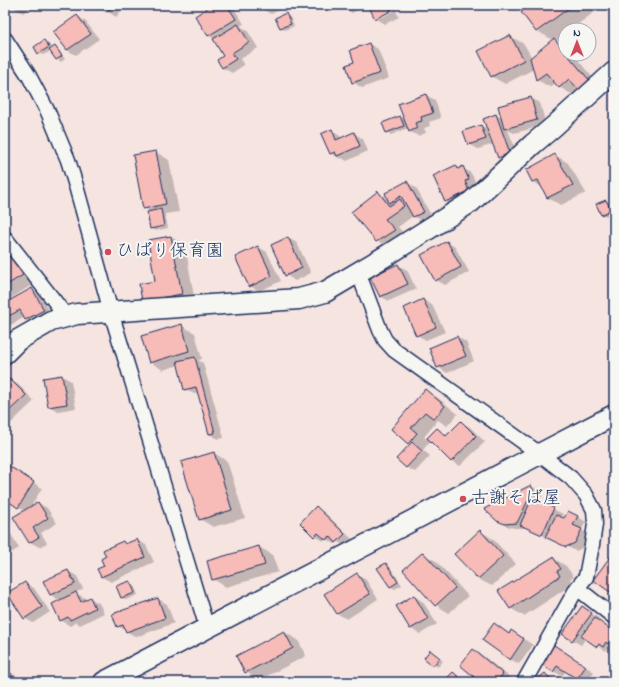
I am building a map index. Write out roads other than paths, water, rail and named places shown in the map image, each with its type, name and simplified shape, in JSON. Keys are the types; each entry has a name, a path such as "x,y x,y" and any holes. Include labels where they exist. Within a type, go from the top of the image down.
{"street":[{"path":"5,39 29,76 48,112 68,160 111,312 207,628"},
{"path":"5,353 18,340 51,322 77,314 299,299 325,292 389,254 471,202 533,144 614,72"},
{"path":"5,238 67,317"},
{"path":"358,272 380,330 385,340 394,350 540,454 571,478 586,495 594,510 595,524 586,578 577,588 524,682"},
{"path":"104,682 614,416"},
{"path":"577,588 614,617"}],"place":[{"name":"ひばり保育園","path":"108,252"},
{"name":"古謝そば屋","path":"463,499"}]}
